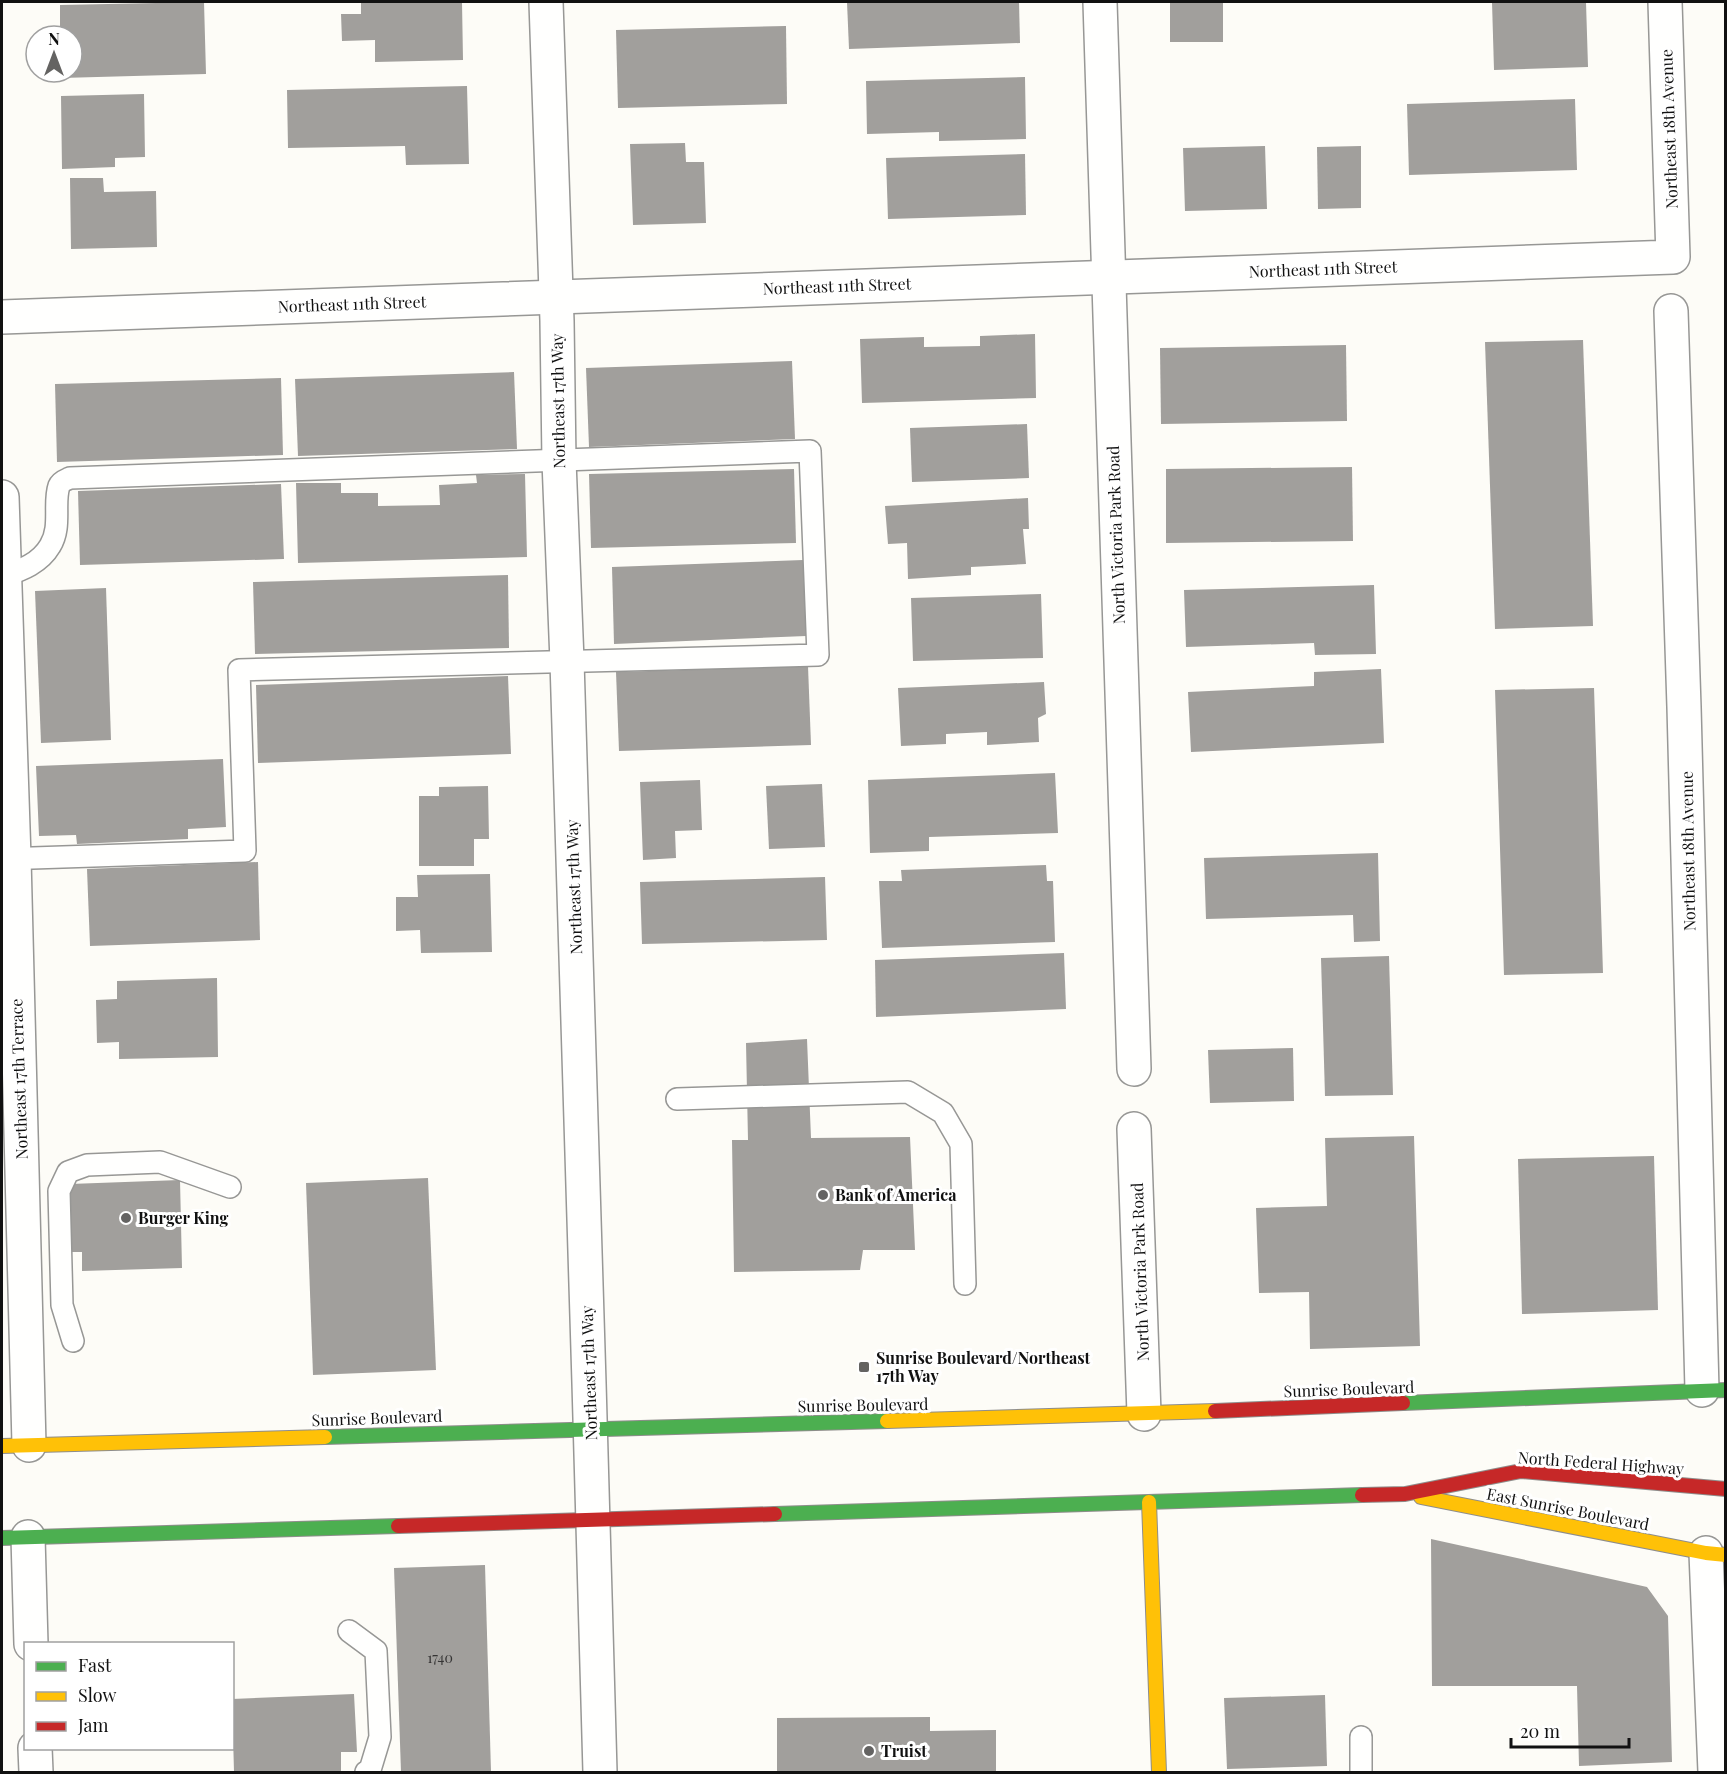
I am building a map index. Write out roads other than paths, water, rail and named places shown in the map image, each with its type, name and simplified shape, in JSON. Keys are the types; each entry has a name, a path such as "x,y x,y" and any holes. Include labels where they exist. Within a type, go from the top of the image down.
{"main road":[{"name":"Sunrise Boulevard","path":"15,1445 1144,1414 1714,1390"},
{"name":"North Federal Highway","path":"1405,1494 1521,1470 1725,1489"},
{"path":"15,1537 1405,1494"},
{"name":"East Sunrise Boulevard","path":"1405,1494 1716,1554"},
{"path":"1149,1502 1159,1773"}],"street":[{"name":"Northeast 17th Way","path":"546,2 600,1773"},
{"name":"North Victoria Park Road","path":"1100,2 1134,1069"},
{"name":"Northeast 18th Avenue","path":"1665,2 1673,257"},
{"name":"Northeast 11th Street","path":"2,317 1673,257"},
{"name":"Northeast 18th Avenue","path":"1671,311 1684,696 1714,1390"},
{"name":"Northeast 17th Terrace","path":"2,497 15,1445"},
{"name":"North Victoria Park Road","path":"1134,1129 1144,1414"},
{"path":"15,1537 31,1642"},
{"path":"1715,1773 1716,1554"},
{"path":"35,1750 36,1773"}],"lane":[{"path":"4,576 27,568 50,548 57,526 59,487 63,481 70,478 810,451 818,655 238,670 245,850 8,859"},
{"path":"677,1100 908,1092 943,1113 961,1144 965,1284"},
{"path":"73,1341 63,1305 59,1202 59,1191 68,1172 87,1165 160,1162 230,1187"},
{"path":"349,1631 376,1651 380,1737 370,1770 366,1773"},
{"path":"1361,1737 1361,1773"}],"place":[{"name":"Bank of America","path":"823,1195"},
{"name":"Burger King","path":"126,1218"},
{"name":"Sunrise Boulevard/Northeast 17th Way","path":"864,1367"},
{"name":"Truist","path":"869,1751"}]}
